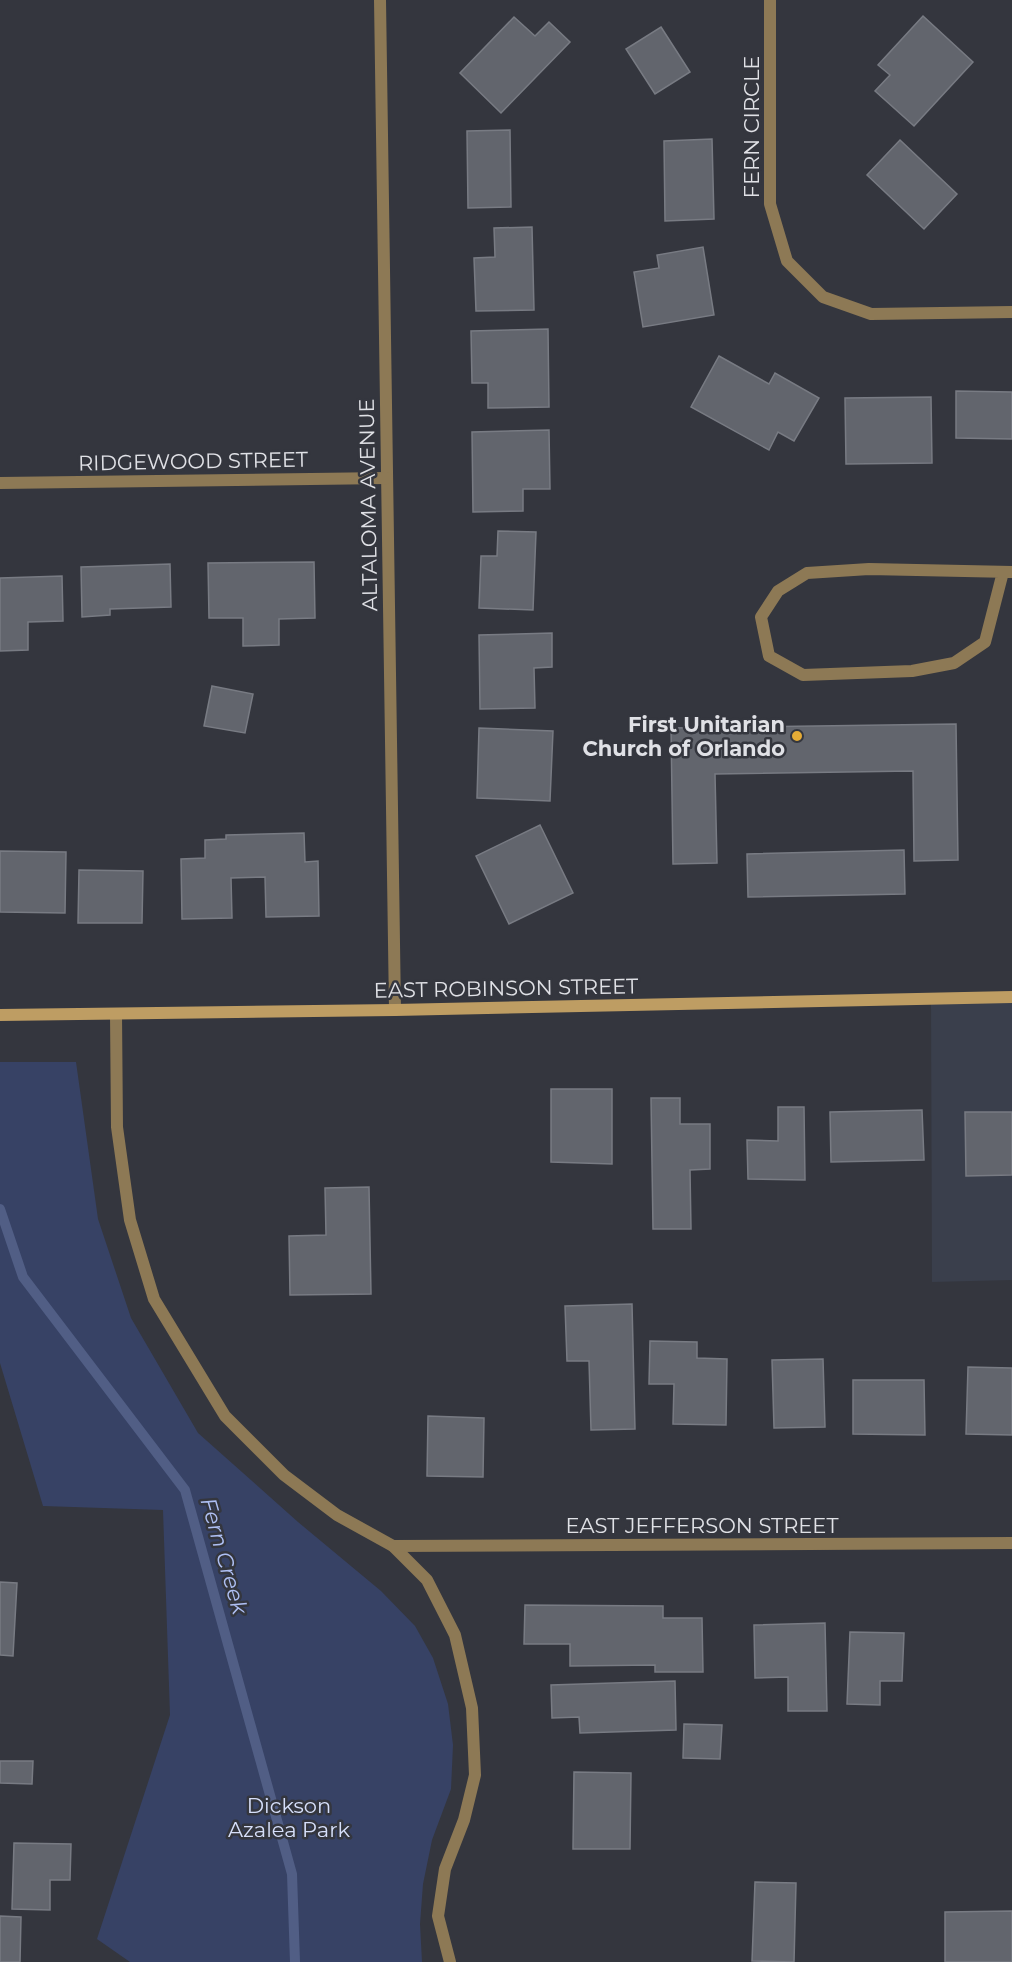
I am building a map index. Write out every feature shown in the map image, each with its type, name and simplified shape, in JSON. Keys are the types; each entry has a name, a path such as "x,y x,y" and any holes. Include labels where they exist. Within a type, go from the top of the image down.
{"main road":[{"name":"EAST ROBINSON STREET","path":"0,1014 395,1010 1012,998"}],"street":[{"name":"ALTALOMA AVENUE","path":"381,0 395,1010"},
{"name":"FERN CIRCLE","path":"770,0 770,204 787,261 823,297 871,314 1012,312"},
{"name":"RIDGEWOOD STREET","path":"0,483 387,478"},
{"path":"869,568 1008,572 985,642 954,663 912,671 803,675 769,656 761,616 778,591 807,573 869,568"},
{"path":"116,1014 117,1127 130,1220 154,1299 225,1416 284,1475 337,1515 393,1546 427,1580 455,1635 472,1708 475,1775 464,1820 445,1869 438,1916 450,1962"},
{"name":"EAST JEFFERSON STREET","path":"393,1546 1012,1543"}],"shaded area":[{"path":"1012,999 1012,1280 932,1282 931,1000"}],"green space":[{"name":"Dickson Azalea Park","path":"0,1062 76,1062 98,1219 131,1318 198,1433 298,1522 381,1591 415,1626 433,1658 448,1704 453,1745 451,1789 432,1840 423,1884 420,1924 422,1962 130,1962 97,1939 170,1715 163,1510 43,1506 0,1363"}],"building":[{"path":"923,16 973,62 914,126 875,91 890,75 878,65"},
{"path":"514,17 535,36 549,22 570,42 501,113 460,73"},
{"path":"661,27 690,72 655,94 626,49"},
{"path":"510,130 511,207 468,208 467,131"},
{"path":"712,139 714,219 665,221 664,141"},
{"path":"900,140 957,194 924,229 867,175"},
{"path":"532,227 534,310 476,311 474,258 495,257 494,228"},
{"path":"703,247 714,315 643,327 634,272 659,268 657,255"},
{"path":"548,329 549,407 488,408 488,383 472,383 471,331"},
{"path":"719,356 769,384 775,373 819,398 794,441 778,432 769,450 691,407"},
{"path":"956,391 1012,392 1012,439 956,438"},
{"path":"931,397 932,463 846,464 845,398"},
{"path":"549,430 550,489 523,489 523,511 473,512 472,432"},
{"path":"498,531 536,532 533,610 479,608 481,556 497,556"},
{"path":"314,562 315,618 279,619 279,645 243,646 243,618 209,618 208,563"},
{"path":"170,564 171,607 110,609 110,615 82,617 81,567"},
{"path":"62,576 63,621 28,622 28,650 0,651 0,578"},
{"path":"552,633 552,667 534,668 535,708 480,709 479,635"},
{"path":"212,686 253,694 245,733 204,726"},
{"path":"956,724 958,860 914,861 913,771 715,774 717,863 673,864 671,728"},
{"path":"479,728 553,731 550,801 477,798"},
{"path":"540,825 573,893 509,924 476,856"},
{"path":"304,833 305,862 318,861 319,916 266,917 265,877 231,878 232,918 182,919 181,859 205,858 205,840 226,839 226,835"},
{"path":"904,850 905,894 748,897 747,854"},
{"path":"0,851 66,852 65,913 0,912"},
{"path":"79,870 143,871 142,923 78,923"},
{"path":"551,1089 612,1089 612,1164 551,1162"},
{"path":"651,1098 680,1098 680,1124 710,1124 710,1169 690,1170 691,1229 653,1229"},
{"path":"778,1107 804,1107 805,1180 748,1179 747,1140 778,1141"},
{"path":"922,1110 924,1160 831,1162 830,1112"},
{"path":"965,1112 1012,1112 1012,1175 966,1176"},
{"path":"369,1187 371,1294 290,1295 289,1236 326,1235 325,1188"},
{"path":"632,1304 635,1429 591,1430 589,1361 567,1361 565,1306"},
{"path":"650,1341 697,1342 697,1358 727,1359 726,1425 673,1424 674,1384 649,1384"},
{"path":"823,1359 825,1427 774,1428 772,1360"},
{"path":"968,1367 1012,1368 1012,1435 966,1434"},
{"path":"853,1380 924,1380 925,1435 853,1434"},
{"path":"428,1416 484,1418 483,1477 427,1476"},
{"path":"0,1582 17,1583 13,1656 0,1655"},
{"path":"525,1605 663,1606 663,1618 702,1618 703,1672 655,1672 655,1665 570,1666 570,1644 524,1644"},
{"path":"825,1623 827,1711 788,1711 788,1677 755,1678 754,1625"},
{"path":"850,1632 904,1633 902,1681 880,1681 880,1705 847,1704"},
{"path":"675,1681 676,1730 580,1733 579,1717 552,1718 551,1685"},
{"path":"684,1724 722,1725 720,1759 683,1758"},
{"path":"0,1761 33,1761 32,1784 0,1783"},
{"path":"574,1772 631,1773 630,1849 573,1849"},
{"path":"14,1843 71,1844 70,1880 50,1880 50,1910 12,1909"},
{"path":"755,1882 796,1883 794,1962 752,1961"},
{"path":"1012,1911 1012,1962 945,1962 945,1912"},
{"path":"0,1916 21,1917 20,1962 0,1962"}],"waterway":[{"name":"Fern Creek","path":"0,1209 23,1277 185,1490 292,1874 295,1962"}],"place":[{"name":"First Unitarian Church of Orlando","path":"797,736"}]}
